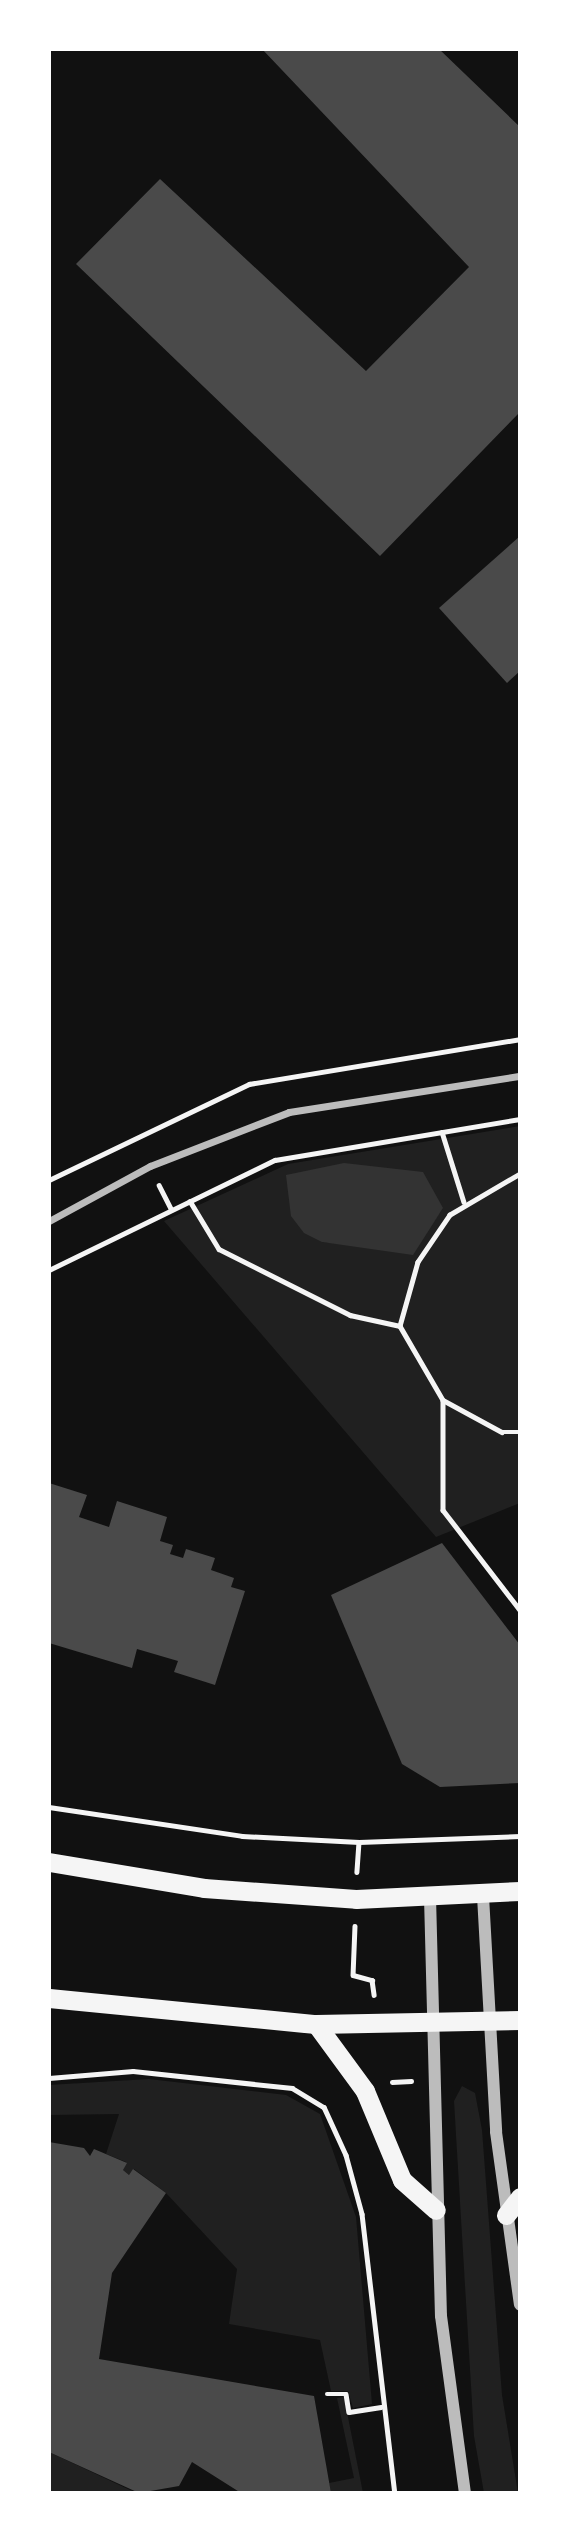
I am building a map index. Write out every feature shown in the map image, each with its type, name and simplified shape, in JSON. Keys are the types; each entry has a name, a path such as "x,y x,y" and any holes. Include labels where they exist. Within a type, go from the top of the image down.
{"highway":[{"path":"49,1862 204,1888 430,1897 484,1896 520,1891"},
{"path":"49,1998 316,2024 433,2025 520,2020"},
{"path":"316,2024 365,2091 402,2180 436,2210"},
{"path":"506,2215 520,2197"}],"street":[{"path":"49,1221 150,1166 289,1112 520,1076"},
{"path":"484,1896 489,2023 506,2215 520,2304"},
{"path":"430,1897 436,2210 451,2420 465,2493"}],"path":[{"path":"49,1270 275,1160 520,1119"},
{"path":"442,1132 464,1202"},
{"path":"520,1174 464,1202 418,1262 400,1326 443,1401 443,1510 520,1610"},
{"path":"190,1201 219,1250 349,1315 400,1326"},
{"path":"443,1401 502,1432 520,1432"},
{"path":"49,1807 229,1835 359,1845 520,1836"},
{"path":"353,1966 353,1975 372,1980 373,1989"},
{"path":"49,2078 133,2071 292,2088 315,2098 334,2124 362,2214 381,2407 395,2493"},
{"path":"327,2394 346,2394 349,2412 381,2407"}],"shaded area":[{"path":"520,1126 520,1503 436,1537 164,1221 288,1164","holes":["443,1208 430,1227 363,1246 322,1242"]},
{"path":"344,1163 423,1172 443,1208 413,1255 322,1242 304,1233 291,1216 286,1175"},
{"path":"149,2079 286,2095 320,2114 356,2217 372,2404 353,2408 348,2391 331,2391 320,2340 229,2324 237,2269 166,2193 134,2169 129,2175 123,2170 126,2162 106,2154 119,2114 49,2115 49,2085"},
{"path":"462,2086 475,2093 482,2130 502,2395 518,2493 484,2493 474,2436 454,2101"},
{"path":"344,2397 363,2493 331,2493 329,2483 354,2478 337,2398"},
{"path":"49,2452 130,2490 135,2492 49,2493"}],"building":[{"path":"262,49 439,49 520,127 520,412 380,556 76,264 160,179 366,371 469,267"},
{"path":"520,536 520,671 507,683 439,608"},
{"path":"49,1483 87,1495 79,1517 109,1527 117,1501 167,1517 160,1541 173,1545 170,1554 183,1558 186,1549 215,1558 211,1570 234,1578 231,1587 245,1591 215,1685 174,1672 178,1661 137,1649 132,1668 49,1643"},
{"path":"442,1543 520,1645 520,1783 440,1787 402,1764 331,1595"},
{"path":"49,2142 84,2148 90,2156 94,2149 127,2163 123,2170 129,2175 133,2169 166,2193 112,2273 99,2359 314,2396 331,2493 241,2493 192,2462 179,2486 139,2493 49,2452"}]}
